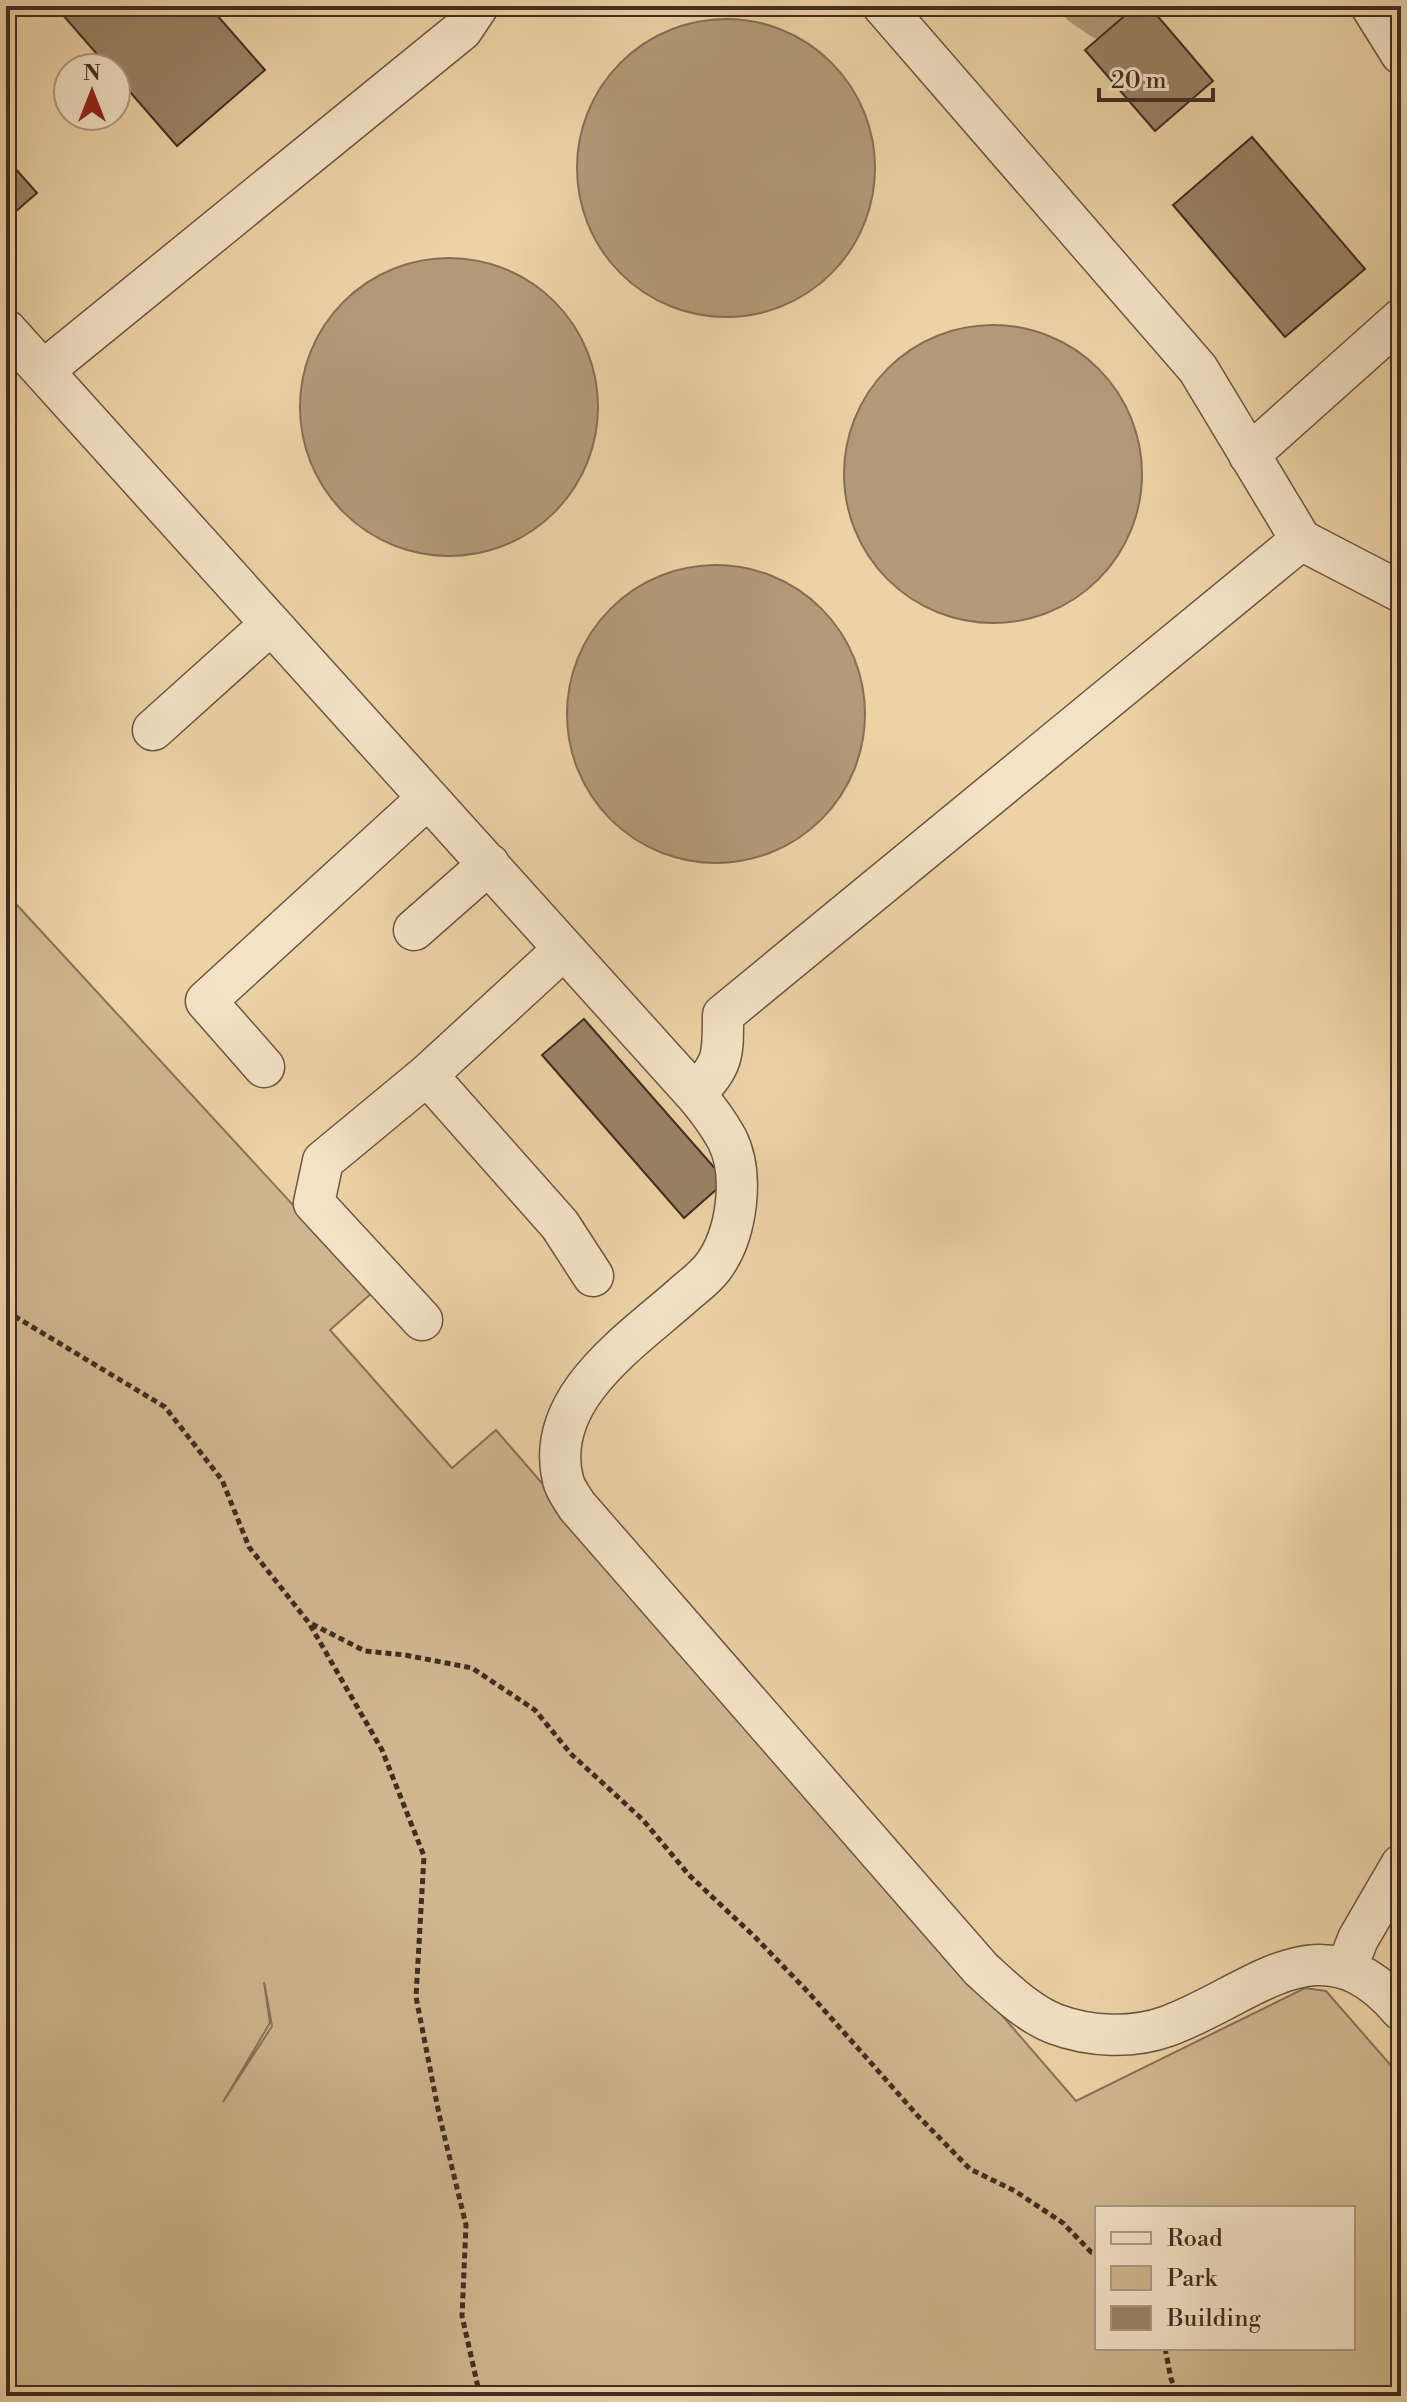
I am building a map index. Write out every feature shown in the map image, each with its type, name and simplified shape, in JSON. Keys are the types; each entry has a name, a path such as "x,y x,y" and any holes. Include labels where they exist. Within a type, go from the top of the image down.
{"lane":[{"path":"43,371 462,30 478,6"},
{"path":"883,6 1198,369 1301,540 1401,592"},
{"path":"1371,6 1401,54"},
{"path":"1249,455 1401,319"},
{"path":"6,330 695,1094 728,1142 736,1180 737,1206 728,1239 713,1268 601,1368 578,1396 566,1425 560,1453 563,1482 577,1506 981,1969 1008,1994 1053,2023 1093,2034 1130,2035 1167,2026 1298,1965 1347,1967 1384,1990 1401,2010"},
{"path":"695,1094 717,1072 723,1052 723,1015 1301,540"},
{"path":"153,730 271,624"},
{"path":"264,1067 206,1001 428,798"},
{"path":"414,930 489,864"},
{"path":"422,1320 314,1203 323,1161 427,1075 564,949"},
{"path":"427,1075 560,1225 593,1276"},
{"path":"1347,1967 1358,1939 1401,1865"}],"path":[{"path":"6,1311 165,1407 222,1480 249,1547 309,1623 382,1750 424,1856 416,1997 439,2114 466,2225 462,2316 480,2396"},
{"path":"309,1623 365,1651 472,1668 535,1710 571,1754 643,1820 689,1875 788,1971 918,2116 970,2169 1015,2191 1063,2223 1095,2253"},
{"path":"1165,2350 1171,2379 1179,2396"}],"green space":[{"path":"6,893 373,1292 330,1330 452,1468 496,1430 1076,2101 1305,1988 1326,1991 1401,2077 1401,2396 6,2396","holes":["264,1982 272,2026 223,2102 270,2023"]}],"shaded area":[{"path":"726,19 755,22 783,31 809,44 831,63 850,85 863,111 872,139 875,168 872,197 863,225 850,251 831,273 809,292 783,305 755,314 726,317 697,314 669,305 643,292 621,273 602,251 589,225 580,197 577,168 580,139 589,111 602,85 621,63 643,44 669,31 697,22"},
{"path":"449,258 478,261 506,270 532,283 554,302 573,324 586,350 595,378 598,407 595,436 586,464 573,490 554,512 532,531 506,544 478,553 449,556 420,553 392,544 366,531 344,512 325,490 312,464 303,436 300,407 303,378 312,350 325,324 344,302 366,283 392,270 420,261"},
{"path":"993,325 1022,328 1050,337 1076,350 1098,369 1117,391 1130,417 1139,445 1142,474 1139,503 1130,531 1117,557 1098,579 1076,598 1050,611 1022,620 993,623 964,620 936,611 910,598 888,579 869,557 856,531 847,503 844,474 847,445 856,417 869,391 888,369 910,350 936,337 964,328"},
{"path":"716,565 745,568 773,577 799,590 821,609 840,631 853,657 862,685 865,714 862,743 853,771 840,797 821,819 799,838 773,851 745,860 716,863 687,860 659,851 633,838 611,819 592,797 579,771 570,743 567,714 570,685 579,657 592,631 611,609 633,590 659,577 687,568"}],"building":[{"path":"55,6 209,6 265,70 177,146 132,94 132,52 95,52"},
{"path":"1136,6 1149,6 1213,81 1155,131 1085,50"},
{"path":"1252,137 1365,269 1285,337 1173,205"},
{"path":"6,158 37,193 6,220"},
{"path":"584,1019 726,1181 684,1218 542,1055"}],"waterway":[{"path":"1082,6 1103,20"}]}
